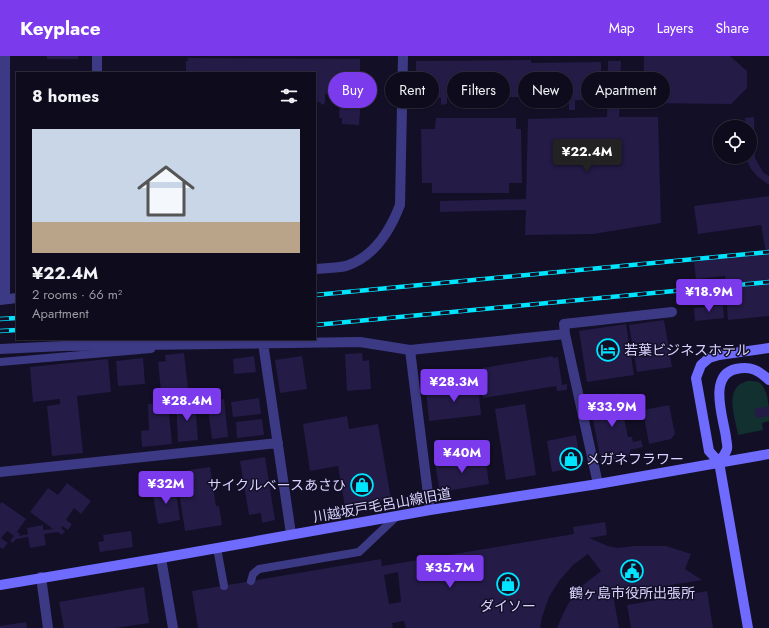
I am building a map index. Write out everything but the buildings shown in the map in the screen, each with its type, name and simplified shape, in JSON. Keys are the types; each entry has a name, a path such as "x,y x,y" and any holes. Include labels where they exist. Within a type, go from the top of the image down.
{"street":[{"path":"5,56 2,300 16,298"},
{"path":"97,56 97,72"},
{"path":"316,269 345,266 361,258 374,248 386,235 394,221 400,205 403,56"},
{"path":"598,484 564,324 672,312"},
{"path":"0,349 63,346 360,342 410,350 566,334"},
{"path":"263,343 291,534"},
{"path":"748,628 719,462 709,451 696,378 700,365 709,358 719,355 769,348"},
{"path":"410,350 430,510"},
{"path":"719,462 727,448 719,395 719,386 724,375 732,370 746,367 759,371 769,380"},
{"path":"0,472 278,443"},
{"name":"川越坂戸毛呂山線旧道","path":"0,584 161,558 430,510 598,484 769,454"},
{"path":"161,558 173,628"},
{"path":"41,577 48,628"}],"lane":[{"path":"0,362 217,344"},
{"path":"251,581 252,574 259,569 359,552 397,516"},
{"path":"217,548 224,586"}],"green space":[{"path":"747,381 759,382 763,386 768,400 769,421 762,423 763,430 738,435 732,402 733,395 739,385"}],"railway":[{"path":"316,295 769,252"},
{"path":"316,325 769,282"},
{"path":"0,319 16,318"},
{"path":"0,331 16,330"}],"place":[{"name":"若葉ビジネスホテル","path":"608,350"},
{"name":"メガネフラワー","path":"571,459"},
{"name":"サイクルベースあさひ","path":"362,485"},
{"name":"鶴ヶ島市役所出張所","path":"632,571"},
{"name":"ダイソー","path":"508,584"}]}
